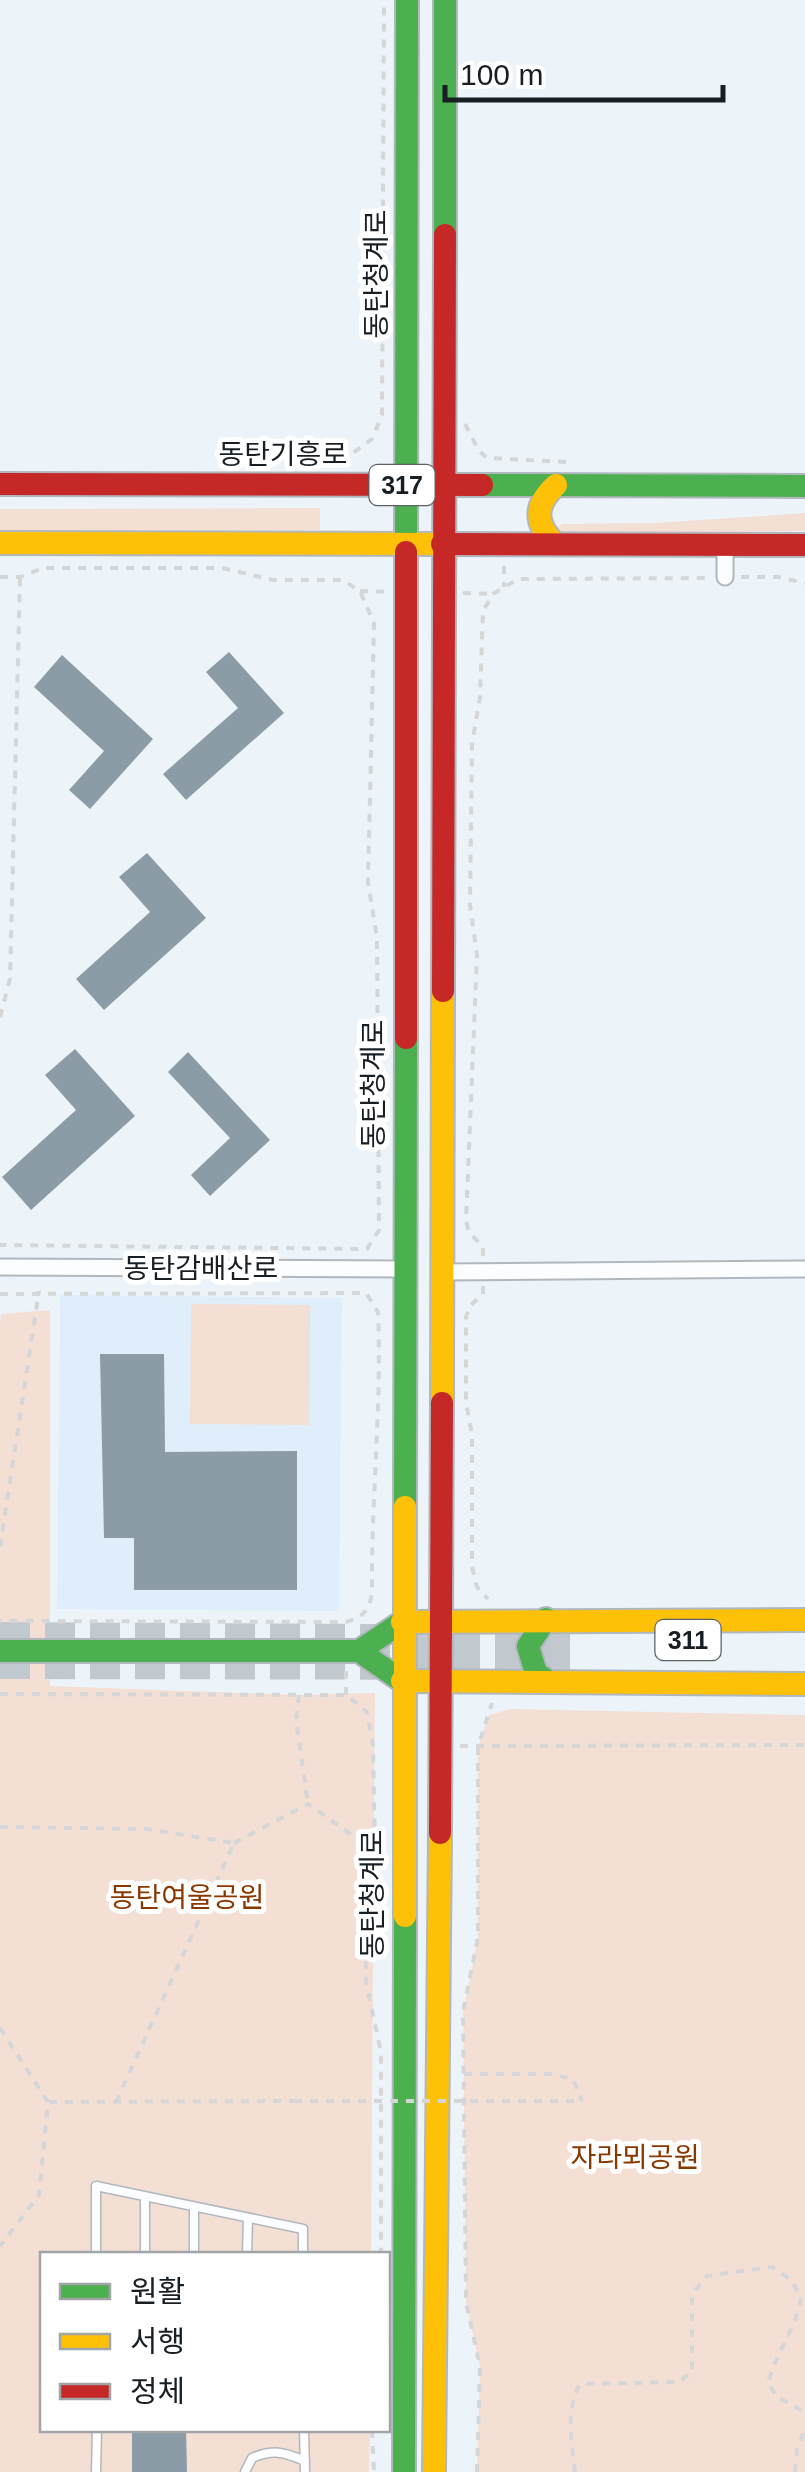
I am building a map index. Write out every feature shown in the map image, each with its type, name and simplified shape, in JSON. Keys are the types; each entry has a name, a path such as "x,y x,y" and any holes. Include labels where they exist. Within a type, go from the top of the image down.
{"main road":[{"name":"동탄청계로","path":"404,2472 396,2358 403,2168 407,0"},
{"path":"434,2472 442,1622 445,0"},
{"name":"동탄기흥로","path":"0,484 805,486"},
{"path":"555,544 540,530 536,514 540,498 556,485"},
{"name":"317","path":"0,543 805,545"},
{"path":"546,1619 528,1646 536,1673 549,1682"},
{"path":"0,1651 359,1651 402,1622 805,1620"},
{"name":"311","path":"570,1640 805,1639"},
{"path":"359,1651 402,1681 805,1684"},
{"name":"311","path":"572,1664 805,1666"}],"street":[{"path":"724,545 725,578"},
{"name":"동탄감배산로","path":"0,1268 402,1269"},
{"path":"442,1272 805,1269"}],"lane":[{"path":"96,2252 96,2186 302,2230 303,2252"},
{"path":"145,2196 145,2252"},
{"path":"194,2206 194,2252"},
{"path":"248,2218 248,2252"},
{"path":"96,2472 97,2432"},
{"path":"304,2432 305,2472"},
{"path":"245,2472 252,2458 266,2452 283,2451 305,2461"}],"path":[{"path":"372,439 382,400 384,0"},
{"path":"0,576 20,577 43,568 222,568 272,580 346,581 364,598 374,623 368,882 377,938 379,1230 367,1249 0,1245"},
{"path":"0,1016 10,978 20,577"},
{"path":"483,1246 469,1232 466,1221 468,1128 476,1072 477,955 470,904 472,744 480,697 482,611 493,594 518,579 778,577 805,583"},
{"path":"0,1547 38,1291"},
{"path":"0,1294 366,1293 377,1306 379,1319 380,1460 372,1507 372,1594 370,1608 360,1618 346,1622 0,1621"},
{"path":"483,1294 470,1306 466,1318 466,1402 472,1436 472,1567 477,1587 490,1600 490,1621"},
{"path":"477,2472 480,2367 466,2302 463,2012 478,1937 478,1747 492,1706 491,1681"},
{"path":"0,1694 346,1694 367,1712 373,1744 375,1851 365,1898 366,1965 381,2052 381,2252"},
{"path":"299,1694 296,1720 308,1804 375,1851"},
{"path":"478,1747 805,1745"},
{"path":"0,1827 147,1830 234,1843 308,1804"},
{"path":"116,2102 234,1843"},
{"path":"0,2028 48,2102 39,2195 0,2246"},
{"path":"48,2102 582,2100 573,2079 552,2074 464,2074"},
{"path":"575,2472 571,2440 575,2392 580,2384 680,2382 692,2372 692,2294 707,2276 772,2267 790,2280 801,2296 800,2314 774,2360 768,2383 777,2398 805,2412"},
{"path":"795,2472 797,2449 805,2430"},
{"path":"372,2432 374,2472"}],"shaded area":[{"path":"60,1295 342,1298 339,1611 57,1609"}],"green space":[{"path":"320,508 320,530 0,531 0,509"},
{"path":"805,513 805,531 561,536 558,528 562,524 656,523"},
{"path":"191,1304 310,1305 309,1425 190,1424"},
{"name":"동탄여울공원","path":"50,1310 50,1686 299,1695 375,1693 371,2252 40,2252 40,2432 370,2432 369,2472 0,2472 1,1314"},
{"name":"자라뫼공원","path":"511,1709 805,1715 805,2472 477,2472 480,2367 466,2302 463,2012 478,1937 478,1747 489,1715"}],"building":[{"path":"229,652 284,713 186,800 163,774 238,708 206,672"},
{"path":"62,655 153,739 90,809 69,790 104,751 34,687"},
{"path":"147,853 206,918 104,1010 76,979 150,912 119,877"},
{"path":"75,1049 135,1116 31,1210 2,1177 76,1110 45,1075"},
{"path":"188,1052 270,1140 210,1196 191,1175 230,1138 168,1072"},
{"path":"100,1354 164,1354 165,1452 297,1451 297,1590 134,1590 134,1538 104,1538"},
{"path":"132,2432 186,2432 187,2472 132,2472"}],"tunnel":[{"path":"0,1637 570,1640"},
{"path":"0,1664 572,1665"}],"traffic: fast":[{"path":"406,552 407,0"},
{"path":"445,0 445,235"},
{"path":"482,485 805,486"},
{"path":"405,1507 406,1038"},
{"path":"546,1619 528,1646 536,1673 549,1682"},
{"path":"0,1651 359,1651 402,1622"},
{"path":"359,1651 402,1681"},
{"path":"404,2472 405,1916"}],"traffic: slow":[{"path":"555,544 543,529 539,514 556,485"},
{"path":"0,543 442,544"},
{"path":"442,1403 443,991"},
{"path":"405,1507 405,1916"},
{"path":"402,1622 805,1620"},
{"path":"402,1681 805,1684"},
{"path":"434,2472 440,1833"}],"traffic: jam":[{"path":"443,991 445,235"},
{"path":"0,484 482,485"},
{"path":"442,544 805,545"},
{"path":"406,552 406,1038"},
{"path":"440,1833 442,1403"}]}
